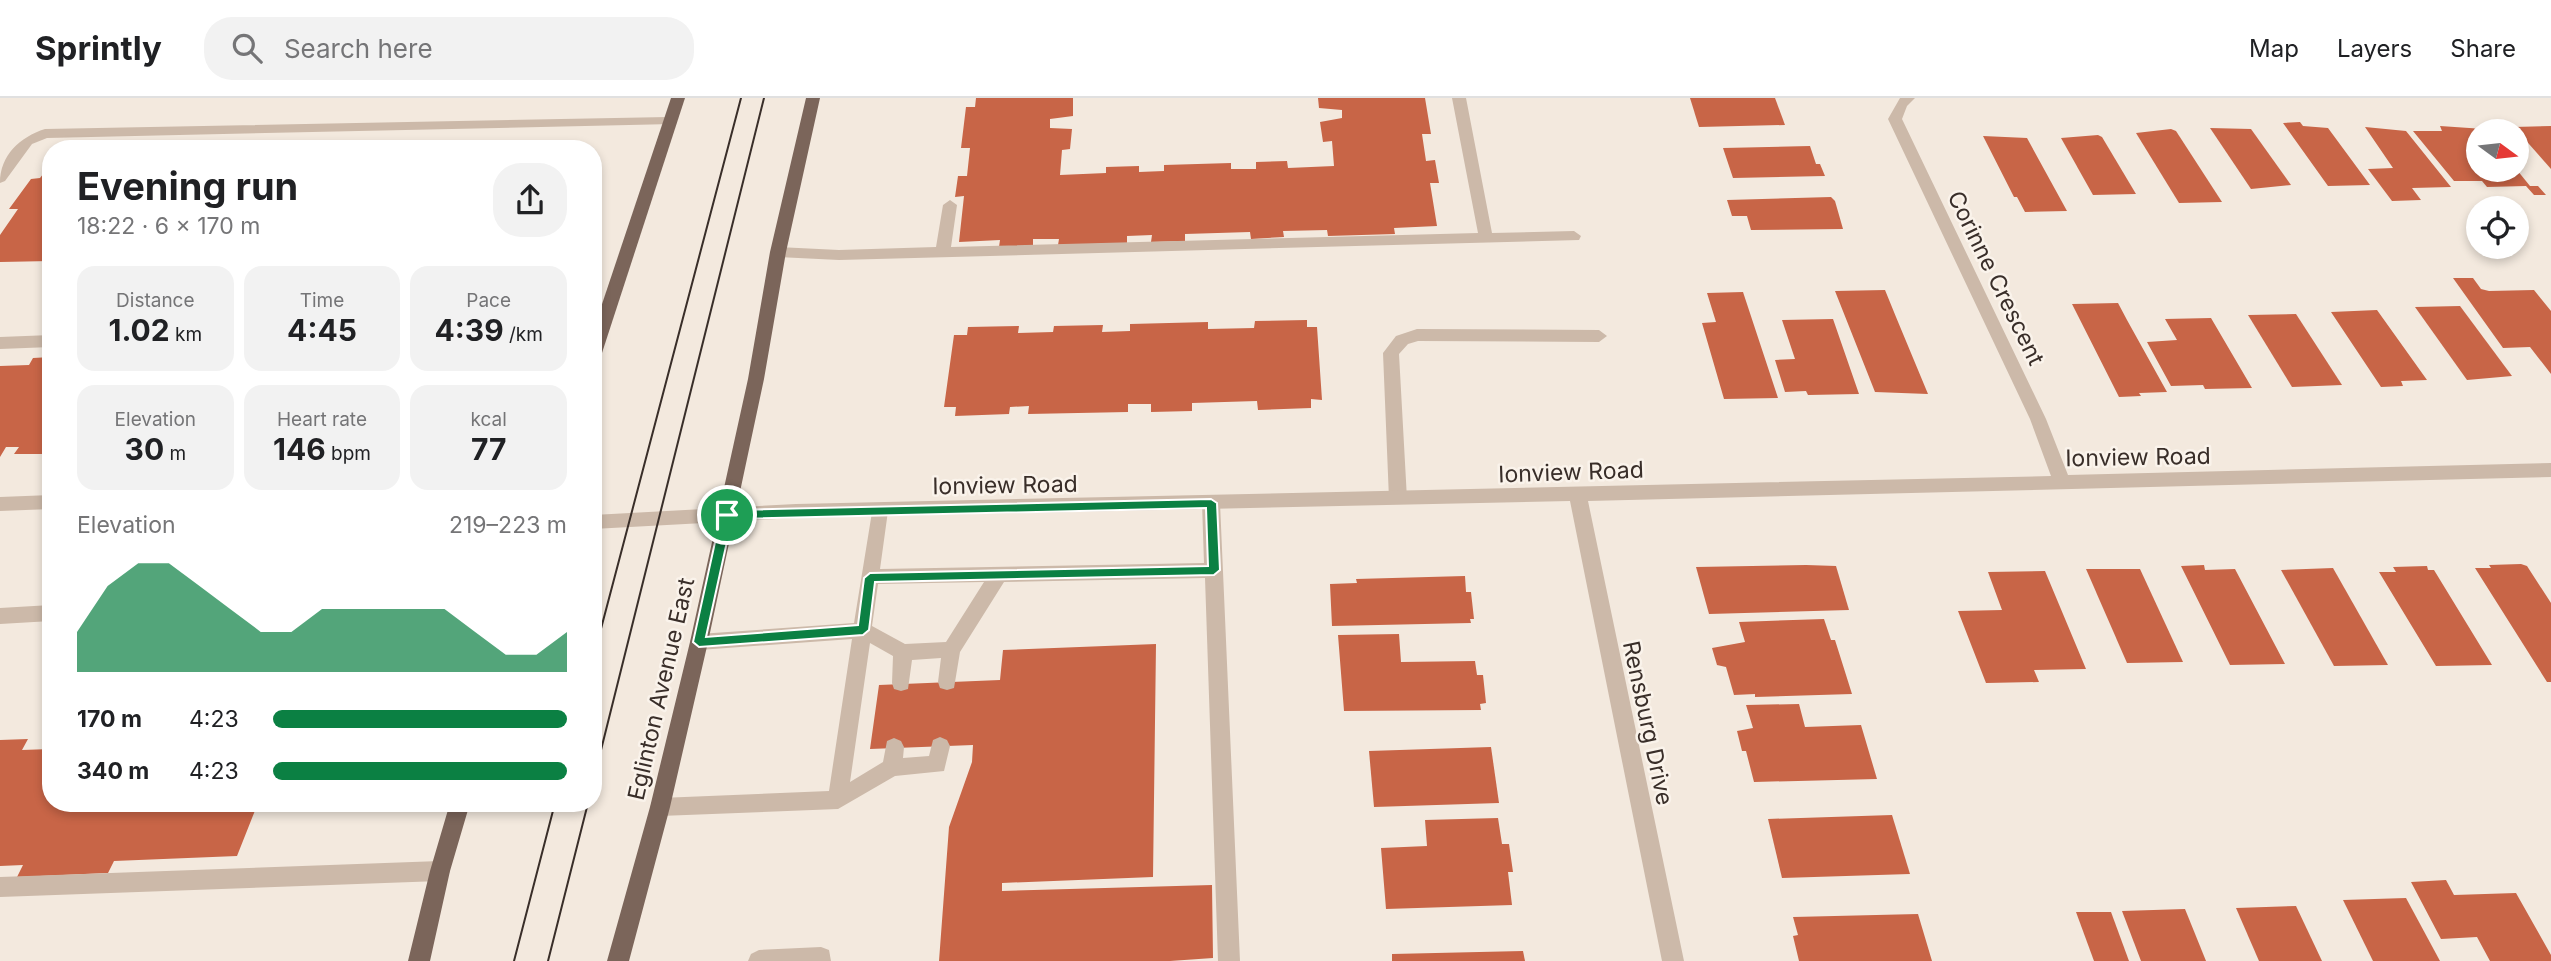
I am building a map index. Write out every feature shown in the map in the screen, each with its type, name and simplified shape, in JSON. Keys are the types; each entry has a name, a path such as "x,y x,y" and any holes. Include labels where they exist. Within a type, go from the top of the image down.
{"main road":[{"path":"602,305 678,98"},
{"name":"Eglinton Avenue East","path":"618,961 660,807 699,642 756,379 778,252 813,98"},
{"path":"419,961 457,812"}],"street":[{"path":"1459,98 1486,238"},
{"name":"Corinne Crescent","path":"1908,98 1901,104 1895,119 2038,419 2062,481"},
{"path":"0,178 27,141 45,134 668,121"},
{"path":"943,252 950,205"},
{"path":"778,252 839,255 1574,236"},
{"path":"1398,499 1391,353 1402,340 1418,335 1599,336"},
{"path":"0,343 42,341"},
{"name":"Ionview Road","path":"602,522 879,510 2551,470"},
{"name":"Rensburg Drive","path":"1578,495 1586,546 1673,961"},
{"path":"0,504 42,502"},
{"path":"1211,503 1229,961"},
{"path":"838,800 879,510"},
{"path":"870,578 1214,570"},
{"path":"947,682 951,650 999,574"},
{"path":"0,615 42,613"},
{"path":"699,642 863,630 903,652 951,650"},
{"path":"901,684 903,652"},
{"path":"660,807 838,800 893,757 937,765 940,746"},
{"path":"0,887 440,871"},
{"path":"759,961 821,957 820,961"}],"building":[{"path":"976,98 1073,98 1073,116 1050,119 1050,128 1072,129 1070,149 1062,150 1060,175 1106,173 1106,167 1139,166 1139,172 1164,171 1164,165 1231,163 1231,169 1256,169 1256,162 1287,161 1288,168 1334,166 1332,141 1323,142 1320,122 1342,118 1342,110 1319,108 1318,98 1425,98 1431,134 1422,134 1426,161 1435,160 1439,183 1430,183 1437,226 1394,228 1395,234 1328,236 1327,230 1283,231 1284,237 1251,239 1250,232 1185,234 1185,241 1151,242 1152,235 1127,236 1127,243 1058,245 1059,239 1033,239 1033,246 999,247 1000,240 959,242 964,196 955,197 958,176 967,176 970,148 961,148 966,107 975,107"},
{"path":"1690,98 1775,98 1785,125 1699,127"},
{"path":"2300,122 2303,126 2328,128 2370,185 2328,186 2283,123"},
{"path":"2440,126 2466,128 2466,181 2454,181 2413,131 2442,131"},
{"path":"2551,126 2551,169 2529,144 2529,127"},
{"path":"2365,127 2406,131 2451,187 2412,188 2421,200 2392,201 2368,169 2393,168"},
{"path":"2210,128 2251,129 2291,185 2251,189"},
{"path":"2171,129 2176,131 2222,202 2179,203 2136,133"},
{"path":"1983,136 2027,138 2067,211 2025,212 2017,197 2014,197"},
{"path":"2102,137 2136,194 2093,195 2061,138"},
{"path":"1810,146 1816,164 1820,164 1825,176 1733,178 1723,148"},
{"path":"42,175 42,261 0,262 0,235 18,209 9,209 31,179"},
{"path":"2483,182 2527,182 2530,186 2538,186 2546,195 2534,195 2526,186 2487,187"},
{"path":"1831,197 1835,201 1843,229 1751,230 1747,216 1732,216 1727,200"},
{"path":"2453,278 2473,278 2481,289 2489,291 2534,290 2551,311 2551,374 2530,347 2503,348"},
{"path":"1885,290 1928,394 1875,392 1835,291"},
{"path":"1743,292 1778,398 1724,399 1702,323 1716,322 1707,293"},
{"path":"2118,303 2167,392 2119,397 2072,304"},
{"path":"2460,306 2512,376 2467,380 2415,307"},
{"path":"2377,310 2427,380 2401,381 2403,386 2381,387 2331,312"},
{"path":"2296,314 2342,385 2292,387 2248,315"},
{"path":"2211,318 2252,388 2205,389 2203,385 2171,386 2147,342 2177,340 2165,319"},
{"path":"1833,319 1859,394 1808,395 1806,391 1785,392 1775,360 1795,359 1782,320"},
{"path":"1307,320 1307,327 1317,327 1322,400 1311,399 1311,408 1258,410 1257,401 1192,403 1192,411 1151,412 1151,404 1128,404 1128,412 1028,414 1029,406 1010,407 1009,414 955,416 956,407 944,407 954,335 967,335 968,327 1019,326 1018,333 1053,332 1054,326 1103,325 1102,332 1130,331 1130,324 1208,322 1208,329 1254,328 1255,321"},
{"path":"33,358 42,358 42,454 14,454 19,447 6,447 0,457 0,366 29,365"},
{"path":"2521,564 2527,566 2551,603 2551,682 2547,682 2475,568"},
{"path":"2204,565 2205,570 2235,569 2285,664 2230,665 2181,566"},
{"path":"1836,566 1849,610 1709,614 1696,567"},
{"path":"2427,566 2428,570 2434,570 2492,665 2436,666 2379,572 2396,572 2393,567"},
{"path":"2333,568 2388,665 2334,666 2281,570"},
{"path":"2086,569 2140,569 2183,662 2127,663"},
{"path":"2045,571 2086,669 2034,670 2039,682 1986,683 1958,611 2002,610 1988,572"},
{"path":"1465,576 1466,592 1471,592 1474,619 1470,619 1471,623 1332,626 1330,584 1357,583 1356,579"},
{"path":"1824,619 1831,640 1835,640 1852,694 1755,697 1755,694 1734,695 1726,667 1717,665 1712,648 1745,642 1739,622"},
{"path":"1399,634 1401,662 1475,661 1477,675 1483,675 1486,703 1480,704 1481,710 1344,711 1338,635"},
{"path":"1156,644 1153,877 1002,883 1002,891 1212,885 1213,958 1170,961 939,961 949,827 972,762 973,745 870,749 879,685 1000,680 1003,650"},
{"path":"1799,704 1805,727 1861,725 1877,779 1754,782 1746,751 1742,751 1737,731 1753,728 1746,705"},
{"path":"28,739 22,750 42,749 42,812 254,812 237,856 114,861 108,873 17,877 23,865 0,866 0,740"},
{"path":"1491,747 1499,803 1374,807 1369,751"},
{"path":"1892,815 1910,874 1782,878 1768,819"},
{"path":"1498,818 1502,844 1509,844 1513,872 1508,872 1512,905 1386,909 1381,848 1427,846 1425,820"},
{"path":"2446,880 2454,895 2516,893 2551,955 2551,961 2490,961 2477,937 2441,939 2411,882"},
{"path":"2406,898 2440,961 2373,961 2343,900"},
{"path":"2296,906 2322,961 2259,961 2236,908"},
{"path":"2185,909 2206,961 2141,961 2122,911"},
{"path":"2076,912 2111,912 2129,961 2094,961"},
{"path":"1918,914 1932,961 1799,961 1793,936 1798,935 1793,917"},
{"path":"1523,951 1525,961 1392,961 1392,954"}],"tram line":[{"path":"602,625 741,98"},
{"path":"602,746 764,98"},
{"path":"514,961 553,812"},
{"path":"548,961 586,812"}],"route":[{"path":"1211,503 1214,570 870,578 863,630 699,642 727,515 796,511 1211,503"}]}
